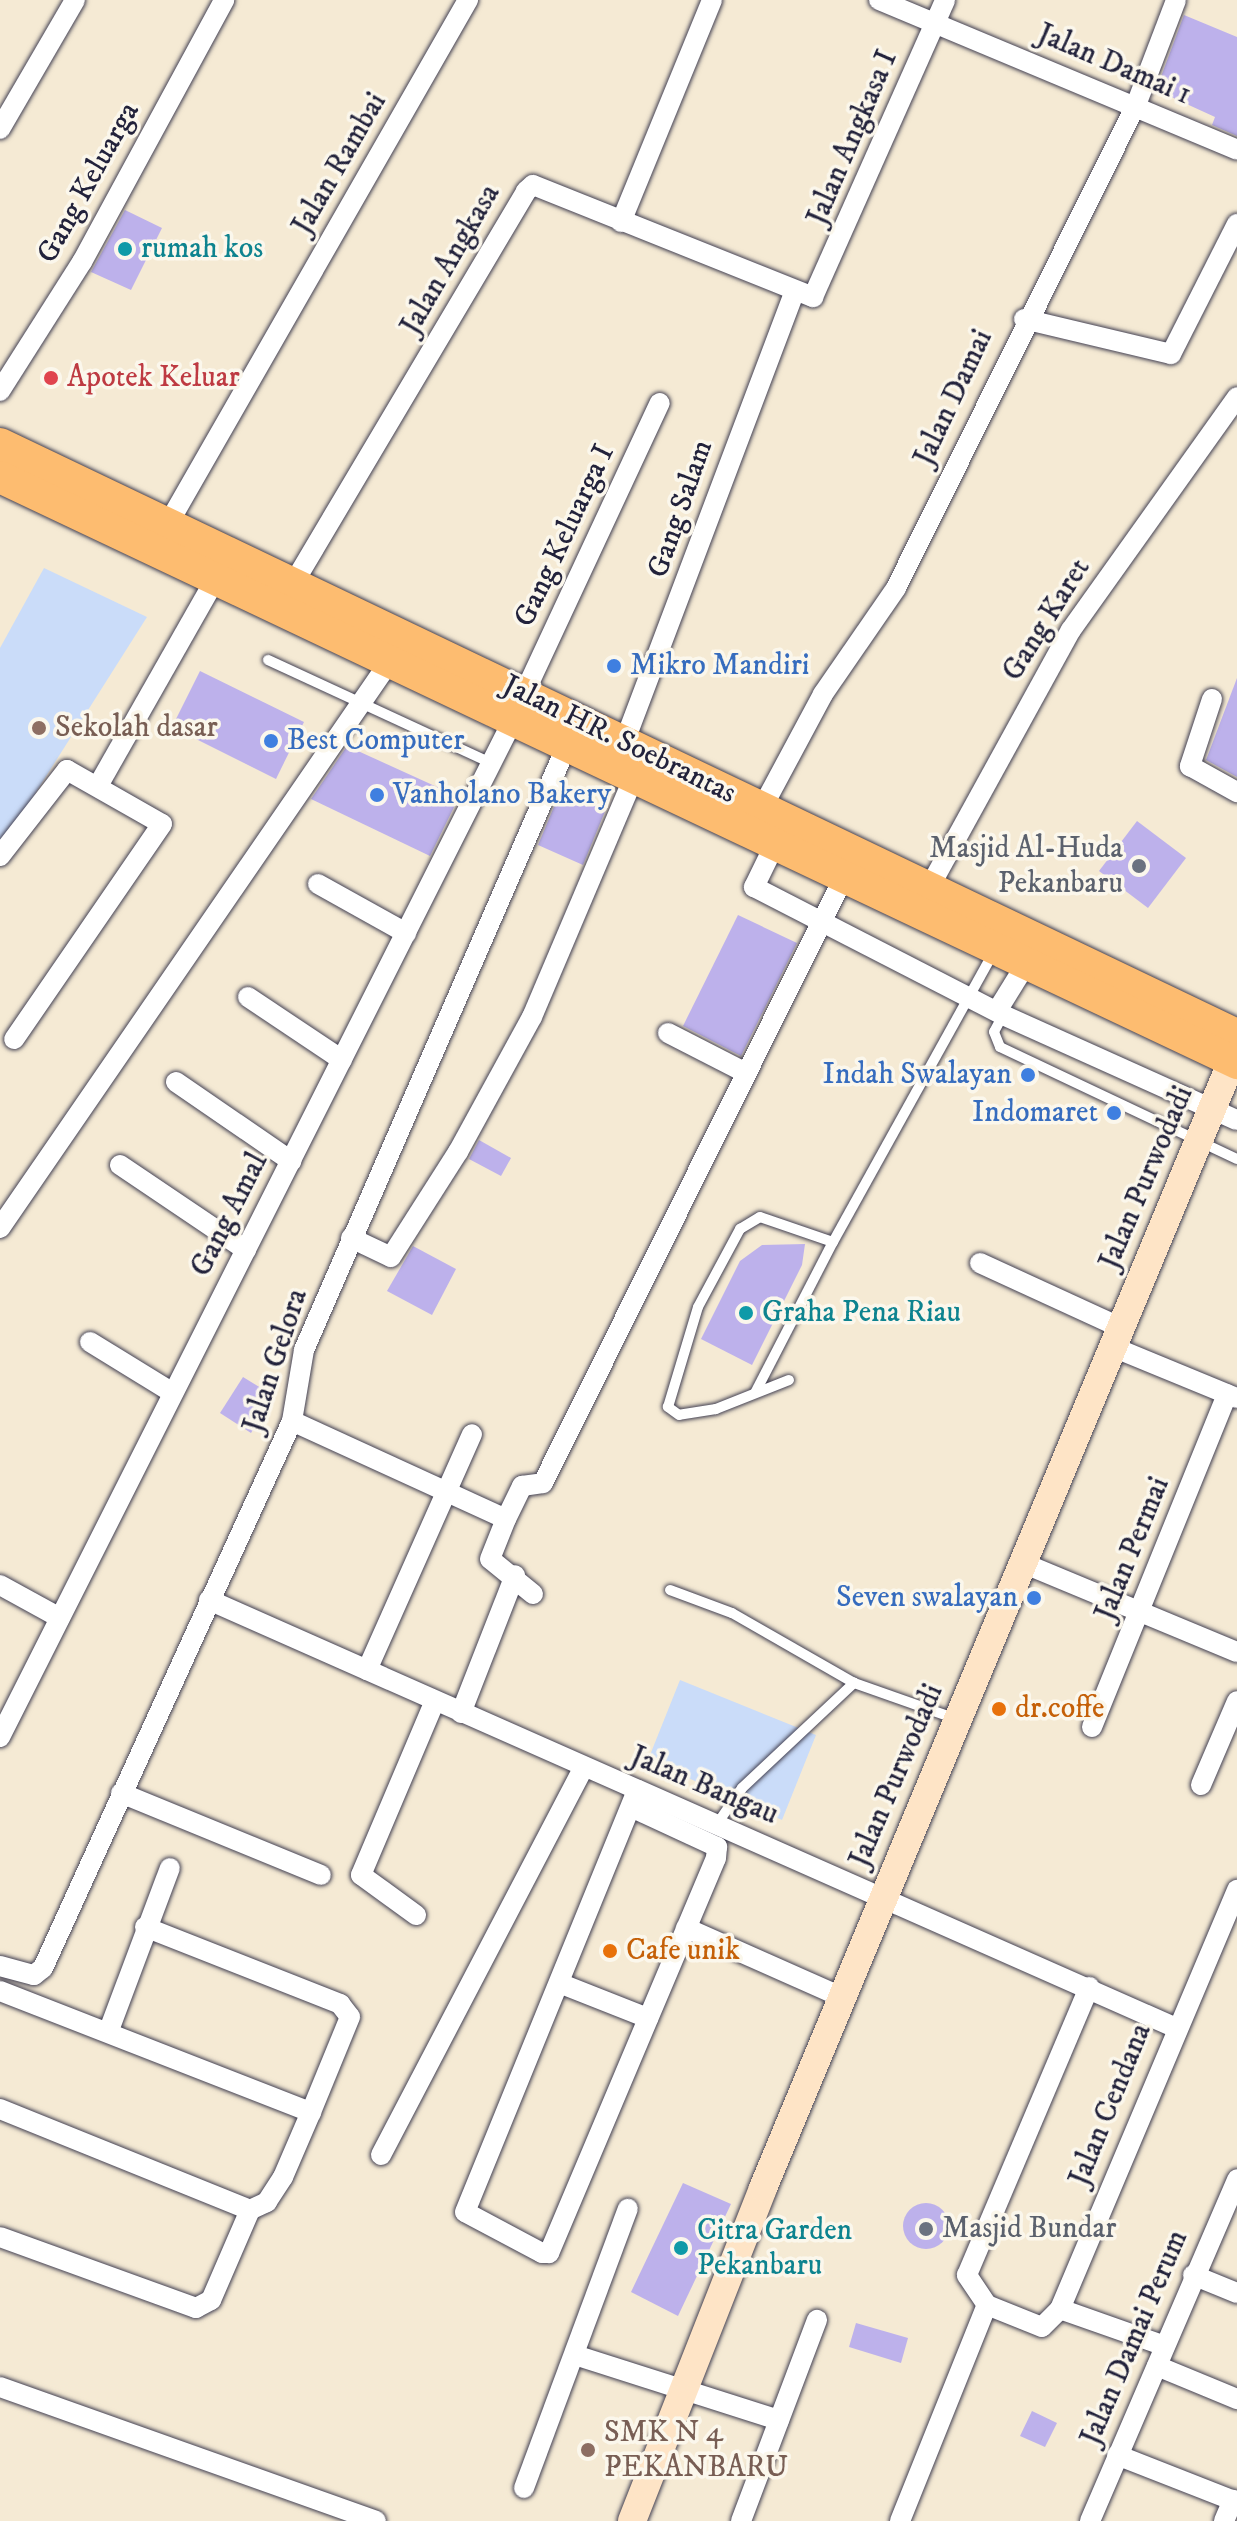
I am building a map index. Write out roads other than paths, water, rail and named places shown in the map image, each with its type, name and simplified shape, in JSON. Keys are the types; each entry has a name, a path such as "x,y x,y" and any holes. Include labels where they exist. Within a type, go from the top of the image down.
{"main road":[{"name":"Jalan HR. Soebrantas","path":"0,444 293,584 518,707 567,745 995,950 1235,1053"},
{"name":"Jalan HR. Soebrantas","path":"0,477 390,661 624,743 929,888 1235,1053"}],"street":[{"path":"0,129 75,0"},
{"name":"Gang Keluarga","path":"0,391 82,262 224,0"},
{"name":"Jalan Rambai","path":"168,524 468,0"},
{"path":"621,222 712,0"},
{"name":"Jalan Damai 1","path":"879,0 1136,105 1237,150"},
{"name":"Jalan Angkasa I","path":"804,296 945,0"},
{"name":"Jalan Damai","path":"762,808 823,694 896,588 1024,319 1136,105 1176,0"},
{"name":"Jalan Angkasa","path":"293,584 526,191 533,185 804,296"},
{"path":"1024,319 1171,354 1237,224"},
{"name":"Gang Salam","path":"624,743 804,296"},
{"name":"Gang Karet","path":"929,888 1071,630 1237,397"},
{"name":"Gang Keluarga I","path":"518,707 660,403"},
{"path":"99,784 216,578"},
{"path":"0,1228 230,904 287,809 366,705 390,661"},
{"path":"1212,699 1190,766 1237,792"},
{"name":"Gang Amal","path":"0,1737 518,707"},
{"name":"Jalan Gelora","path":"0,1966 34,1975 43,1968 292,1421 304,1350 567,745"},
{"path":"0,856 67,770 99,784 162,828 14,1039"},
{"path":"351,1238 391,1257 458,1152 532,1017 634,777"},
{"path":"775,844 754,887 823,919 1000,1013 1225,1114"},
{"path":"533,1594 515,1575 490,1559 506,1519 522,1486 543,1483 844,877"},
{"path":"318,884 406,933"},
{"path":"1000,1013 1026,964"},
{"path":"248,997 342,1060"},
{"path":"668,1033 746,1073"},
{"name":"Jalan Purwodadi","path":"632,2521 842,1997 1199,1141 1225,1114 1235,1053"},
{"path":"176,1082 291,1161"},
{"path":"120,1165 246,1250"},
{"path":"980,1263 1232,1396"},
{"path":"90,1342 173,1393"},
{"name":"Jalan Permai","path":"1092,1727 1232,1396"},
{"path":"292,1421 506,1519"},
{"path":"367,1670 472,1434"},
{"path":"1023,1563 1237,1652"},
{"path":"461,1713 515,1575"},
{"path":"0,1585 60,1618"},
{"name":"Jalan Bangau","path":"209,1600 584,1767 634,1798 717,1824 885,1895 1174,2027"},
{"path":"416,1915 361,1875 435,1701"},
{"path":"1201,1785 1237,1701"},
{"path":"381,2155 584,1767"},
{"path":"121,1793 321,1875"},
{"path":"634,1798 717,1847 549,2253 542,2253 465,2212 634,1798"},
{"path":"109,2030 145,1927 170,1868"},
{"name":"Jalan Cendana","path":"1060,2309 1174,2027 1236,1895"},
{"path":"0,2237 196,2308 211,2300 250,2210 267,2202 283,2177 350,2017 340,2004 145,1927"},
{"path":"686,1928 842,1997"},
{"path":"559,1983 648,2018"},
{"path":"1089,1987 967,2275 987,2305 1042,2327 1060,2309 1165,2346"},
{"path":"0,1991 109,2030 311,2112"},
{"path":"0,2109 250,2210"},
{"name":"Jalan Damai Perum","path":"1090,2521 1193,2275 1236,2182"},
{"path":"524,2488 628,2209"},
{"path":"1193,2275 1237,2293"},
{"path":"900,2521 987,2305"},
{"path":"741,2521 817,2320"},
{"path":"575,2355 681,2394 779,2420"},
{"path":"1157,2366 1237,2399"},
{"path":"0,2387 376,2521"},
{"path":"1117,2455 1235,2501 1224,2521"}],"lane":[{"path":"268,660 491,763"},
{"path":"756,1391 833,1242 995,950"},
{"path":"1000,1013 994,1032 1000,1047 1237,1159"},
{"path":"789,1380 716,1409 670,1414 698,1307 750,1220 784,1220 833,1242"},
{"path":"670,1590 732,1613 854,1683 958,1720"},
{"path":"717,1824 742,1788 854,1683"}],"place":[{"name":"rumah kos","path":"125,249"},
{"name":"Apotek Keluar","path":"51,378"},
{"name":"Mikro Mandiri","path":"614,666"},
{"name":"Sekolah dasar","path":"39,728"},
{"name":"Best Computer","path":"271,741"},
{"name":"Vanholano Bakery","path":"377,795"},
{"name":"Masjid Al-Huda Pekanbaru","path":"1139,866"},
{"name":"Indah Swalayan","path":"1028,1075"},
{"name":"Indomaret","path":"1114,1113"},
{"name":"Graha Pena Riau","path":"746,1313"},
{"name":"Seven swalayan","path":"1034,1598"},
{"name":"dr.coffe","path":"999,1709"},
{"name":"Cafe unik","path":"610,1951"},
{"name":"Masjid Bundar","path":"926,2229"},
{"name":"Citra Garden Pekanbaru","path":"681,2248"},
{"name":"SMK N 4 PEKANBARU","path":"588,2450"}]}
